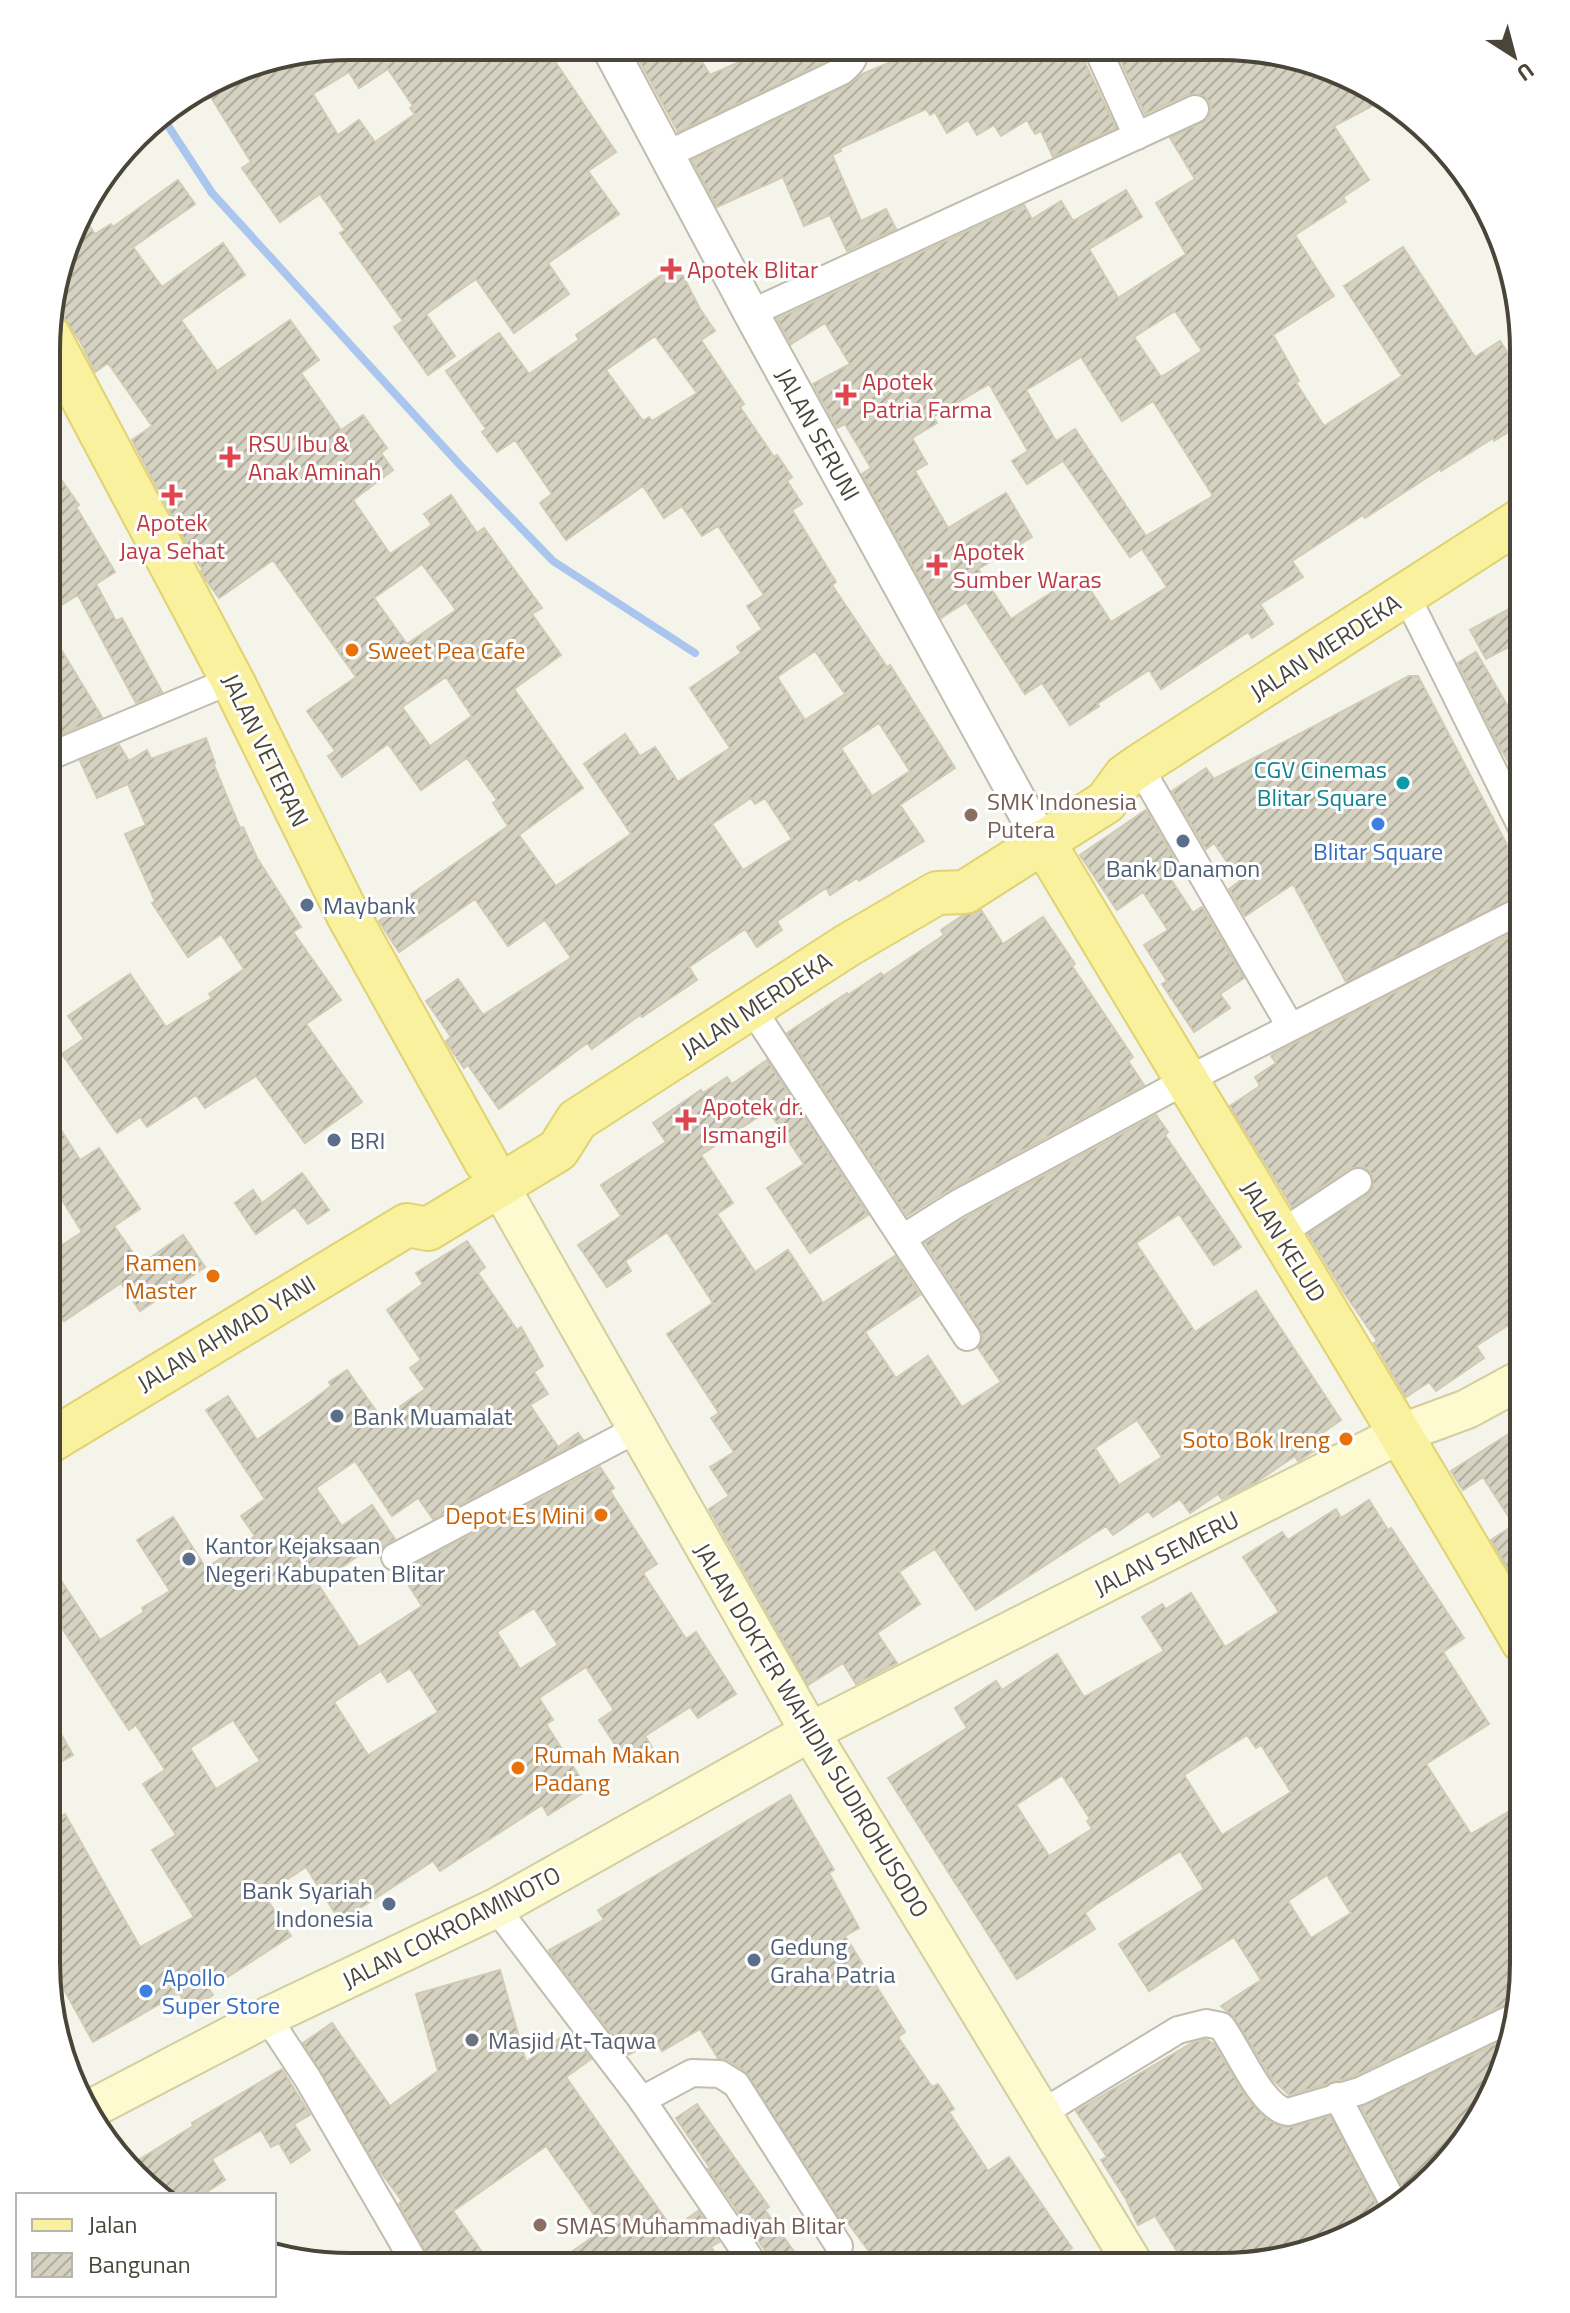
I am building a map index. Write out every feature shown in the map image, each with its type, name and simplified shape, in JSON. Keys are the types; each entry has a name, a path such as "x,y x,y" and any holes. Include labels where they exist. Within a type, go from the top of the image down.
{"main road":[{"name":"JALAN VETERAN","path":"60,357 232,680 348,915 493,1174"},
{"name":"JALAN MERDEKA","path":"493,1174 558,1150 577,1120 848,945 937,893 965,892 1036,831 1106,802 1132,771 1510,527"},
{"name":"JALAN KELUD","path":"1036,831 1185,1081 1402,1433 1510,1620"},
{"name":"JALAN AHMAD YANI","path":"60,1435 407,1225 428,1229 493,1174"},
{"name":"JALAN DOKTER WAHIDIN SUDIROHUSODO","path":"493,1174 810,1732 1127,2253"},
{"name":"JALAN SEMERU","path":"810,1732 1402,1433 1467,1409 1510,1386"},
{"name":"JALAN COKROAMINOTO","path":"98,2105 267,2017 496,1908 810,1732"}],"street":[{"name":"JALAN SERUNI","path":"616,60 1036,831"},
{"path":"666,155 842,71 853,60"},
{"path":"1102,60 1137,136"},
{"path":"751,313 1195,109"},
{"path":"1406,595 1510,804"},
{"path":"60,752 232,680"},
{"path":"1132,771 1290,1026"},
{"path":"903,1238 957,1204 1185,1081 1510,916"},
{"path":"751,1007 967,1337"},
{"path":"1280,1234 1358,1182"},
{"path":"395,1557 637,1429"},
{"path":"496,1908 642,2100 746,2253"},
{"path":"267,2017 308,2079 409,2253"},
{"path":"1042,2113 1178,2030 1206,2023 1221,2026 1268,2101 1280,2110 1298,2110 1360,2091 1503,2022"},
{"path":"642,2100 692,2073 720,2074 736,2084 839,2246"},
{"path":"1337,2096 1390,2197"}],"building":[{"path":"350,60 554,60 616,152 588,171 619,214 548,263 569,294 514,333 476,279 426,314 455,356 428,375 394,327 403,321 340,233 345,230 320,194 280,222 242,168 251,162 210,96 257,75 312,62","holes":["388,69 413,106 410,108 415,114 375,142 359,120 338,135 313,94 349,72 359,88"]},
{"path":"639,60 701,60 710,75 744,60 829,60 678,132"},
{"path":"895,60 1084,60 1116,128 1053,157 1041,131 1035,134 1027,120 1001,136 994,125 977,135 968,120 947,133 935,112 930,115 926,109 840,148 841,151 832,155 861,221 886,209 896,229 847,251 830,215 804,226 783,177 717,207 692,160 849,85 862,74"},
{"path":"1120,60 1258,62 1313,75 1374,105 1334,126 1369,180 1343,197 1346,202 1295,235 1334,296 1273,335 1299,381 1296,383 1324,426 1402,376 1344,286 1403,247 1475,357 1500,341 1510,356 1510,431 1440,469 1292,561 1303,577 1260,604 1273,624 1252,638 1248,632 1161,689 1149,670 1070,725 1042,683 1025,694 966,602 941,618 862,474 871,468 845,424 837,428 813,384 850,364 825,323 791,344 777,319 1024,205 1032,219 1061,201 1073,221 1126,190 1142,217 1089,249 1118,298 1186,254 1156,203 1195,179 1170,138 1208,119 1210,103 1204,96 1189,94 1145,114","holes":["1175,311 1202,351 1161,377 1134,337","1081,357 1122,421 1153,401 1213,496 1146,536 1075,429 1056,441 1026,390","989,384 1028,451 1012,461 1027,484 1063,461 1130,557 1142,549 1167,587 1111,622 1080,574 1011,619 978,569 1032,537 1006,493 948,528 915,471 927,464 912,438 937,423 933,417"]},
{"path":"178,180 195,204 133,247 162,287 223,243 245,275 181,320 217,371 290,320 319,360 301,373 341,430 363,415 387,448 381,453 393,470 353,500 390,554 432,525 424,514 451,495 477,533 484,528 542,608 532,614 561,655 514,689 583,788 519,835 556,886 631,834 584,764 625,734 640,756 655,747 678,782 730,748 690,688 741,653 737,647 762,629 747,606 764,595 718,526 702,536 682,506 664,518 643,486 566,540 540,503 552,494 515,440 497,452 482,432 486,429 446,371 499,333 529,374 579,340 576,335 677,264 715,331 701,340 744,404 740,407 774,457 777,455 792,477 787,481 802,504 792,510 836,582 832,585 887,667 890,665 955,768 900,805 924,841 830,895 826,888 777,921 782,930 757,947 745,929 689,967 697,980 592,1049 587,1043 499,1109 468,1065 464,1068 450,1048 446,1041 451,1037 426,1001 458,979 483,1015 571,958 545,920 508,946 475,899 399,952 379,921 405,903 403,900 508,826 493,803 497,800 467,758 421,790 388,744 342,777 328,756 335,751 307,711 356,677 273,560 219,598 204,577 132,440 152,426 108,363 95,372 80,341 62,315 75,257 89,225 95,234 111,224 113,227","holes":["655,336 697,393 652,421 649,417 643,421 606,370","422,564 456,610 407,644 374,598","815,651 845,694 805,720 777,677","446,677 472,716 430,746 402,707","879,723 910,771 872,796 841,748","751,798 755,804 765,798 792,839 743,870 712,824"]},
{"path":"60,478 79,505 76,507 115,572 96,584 116,621 122,618 162,692 136,703 78,595 60,606"},
{"path":"1510,609 1510,646 1486,659 1470,630"},
{"path":"60,648 102,717 60,735"},
{"path":"1476,652 1510,710 1510,764 1498,744 1458,663"},
{"name":"Blitar Square","path":"1409,676 1418,676 1510,850 1510,900 1346,982 1293,884 1245,916 1229,889 1240,881 1214,843 1206,849 1172,791 1206,768 1214,779"},
{"path":"206,738 240,828 243,827 257,858 301,927 293,932 341,1000 306,1024 362,1102 305,1143 256,1076 205,1108 196,1095 147,1127 140,1117 117,1133 62,1054 84,1039 68,1016 130,974 166,1027 212,998 209,994 244,969 221,934 188,957 152,903 155,901 125,834 146,825 128,784 97,798 80,761 119,745 129,761 147,750 151,759"},
{"path":"1146,810 1179,867 1168,875 1193,913 1202,907 1244,978 1220,994 1230,1008 1194,1032 1162,984 1167,981 1144,945 1168,930 1143,892 1117,910 1080,855"},
{"path":"981,910 1003,944 1043,917 1133,1057 1128,1061 1144,1085 949,1190 907,1216 787,1033 847,993 881,973 883,976 944,935 941,930 962,916"},
{"path":"1510,934 1510,1324 1476,1346 1484,1358 1436,1391 1429,1382 1406,1397 1374,1343 1377,1341 1308,1234 1367,1195 1373,1188 1372,1174 1364,1167 1350,1168 1292,1207 1230,1106 1260,1086 1255,1077 1276,1063 1271,1056"},
{"path":"767,1060 868,1215 810,1253 767,1188 804,1164 768,1110 701,1155 733,1203 717,1214 755,1272 788,1250 823,1303 895,1256 920,1295 865,1332 896,1378 928,1356 962,1407 1001,1382 978,1348 983,1337 980,1328 925,1243 965,1218 1156,1115 1168,1132 1165,1135 1241,1247 1214,1265 1179,1214 1136,1243 1195,1332 1256,1291 1341,1420 1321,1434 1327,1443 1298,1461 1295,1456 1255,1483 1222,1499 1218,1494 1190,1513 1180,1499 1153,1517 1148,1511 1113,1535 1106,1526 976,1610 935,1549 899,1572 920,1604 877,1633 897,1663 856,1684 843,1663 808,1685 709,1509 729,1496 710,1467 734,1452 711,1418 719,1413 667,1334 713,1303 667,1232 625,1261 631,1271 607,1287 578,1245 621,1216 601,1185 666,1142 653,1123 701,1090 703,1093 727,1077 732,1084","holes":["1137,1420 1162,1457 1119,1485 1095,1448"]},
{"path":"60,1128 80,1160 99,1148 140,1209 114,1226 141,1264 183,1235 205,1267 140,1311 121,1283 64,1321 60,1315 60,1246 82,1232 60,1196"},
{"path":"302,1173 329,1210 308,1224 295,1207 256,1234 235,1203 253,1190 262,1203"},
{"path":"467,1241 485,1267 478,1273 517,1330 521,1327 543,1366 534,1372 548,1394 530,1405 558,1447 578,1433 583,1440 433,1519 418,1498 392,1516 355,1461 316,1488 342,1526 372,1505 395,1539 382,1548 379,1556 372,1546 318,1584 359,1647 422,1606 400,1572 600,1467 614,1488 610,1491 657,1564 643,1573 686,1639 696,1632 736,1694 698,1718 690,1707 645,1736 654,1751 629,1766 599,1720 614,1710 586,1667 539,1698 553,1720 546,1724 588,1790 548,1815 542,1805 440,1871 433,1861 340,1921 306,1867 264,1895 291,1936 209,1989 213,1995 189,2010 179,1993 93,2042 61,1984 60,1817 65,1814 140,1947 194,1917 152,1850 176,1835 143,1784 165,1770 136,1725 129,1730 60,1625 60,1579 100,1640 170,1591 137,1540 173,1517 206,1568 255,1536 241,1516 265,1499 206,1410 228,1396 257,1440 331,1386 329,1382 347,1370 382,1419 425,1389 410,1368 421,1360 387,1310 423,1284 416,1273","holes":["534,1608 558,1645 520,1669 497,1632","410,1668 438,1712 368,1755 334,1702 381,1671 388,1682","233,1720 260,1761 216,1789 190,1748"]},
{"path":"1510,1433 1510,1519 1483,1477 1463,1490 1451,1471"},
{"path":"1369,1500 1464,1638 1443,1652 1489,1724 1426,1764 1471,1834 1510,1811 1508,2001 1354,2076 1289,2095 1272,2079 1234,2017 1221,2006 1261,1980 1234,1937 1149,1991 1119,1944 1204,1889 1180,1851 1085,1913 1095,1929 1017,1979 888,1778 967,1728 955,1708 996,1681 1002,1690 1057,1654 1084,1697 1164,1651 1142,1617 1162,1604 1166,1609 1191,1593 1225,1647 1279,1612 1243,1557 1282,1532 1288,1540 1336,1509 1341,1518","holes":["1247,1735 1256,1748 1261,1745 1291,1792 1222,1835 1184,1775","1062,1775 1090,1819 1087,1821 1092,1829 1049,1856 1016,1805","1327,1875 1351,1913 1311,1938 1288,1901"]},
{"path":"1510,1528 1508,1569 1491,1540"},
{"path":"60,1732 73,1755 60,1762"},
{"path":"790,1795 834,1870 829,1873 859,1928 845,1936 905,2032 898,2037 932,2087 938,2084 954,2109 949,2112 988,2171 1009,2157 1072,2248 1069,2253 870,2253 848,2223 845,2226 745,2071 728,2060 718,2058 700,2029 662,2051 656,2040 628,2055 549,1950 604,1920 598,1910"},
{"path":"500,1970 526,2062 570,2031 591,2059 566,2077 669,2224 674,2228 698,2211 719,2242 711,2247 715,2253 570,2253 604,2229 546,2146 453,2211 483,2253 426,2253 399,2204 402,2201 377,2167 303,2043 332,2023 390,2106 438,2071 416,1994"},
{"path":"1206,2039 1214,2044 1247,2099 1268,2120 1282,2127 1292,2127 1330,2116 1377,2206 1313,2238 1258,2251 1178,2253 1155,2216 1138,2225 1126,2199 1101,2160 1107,2157 1076,2111 1192,2043"},
{"path":"1499,2043 1488,2074 1461,2124 1438,2154 1403,2188 1361,2107"},
{"path":"282,2069 310,2115 294,2124 310,2150 291,2163 279,2143 271,2147 261,2130 212,2159 225,2180 205,2193 173,2193 138,2160 193,2126 192,2123"},
{"path":"697,2104 769,2207 765,2210 795,2253 767,2253 676,2118"}],"waterway":[{"path":"167,125 212,193 460,465 553,561 695,653"}],"place":[{"name":"Apotek Blitar","path":"671,269"},
{"name":"Apotek Patria Farma","path":"846,395"},
{"name":"RSU Ibu & Anak Aminah","path":"230,457"},
{"name":"Apotek Jaya Sehat","path":"172,495"},
{"name":"Apotek Sumber Waras","path":"937,565"},
{"name":"Sweet Pea Cafe","path":"352,650"},
{"name":"CGV Cinemas Blitar Square","path":"1403,783"},
{"name":"SMK Indonesia Putera","path":"971,815"},
{"name":"Blitar Square","path":"1378,824"},
{"name":"Bank Danamon","path":"1183,841"},
{"name":"Maybank","path":"307,905"},
{"name":"Apotek dr. Ismangil","path":"686,1120"},
{"name":"BRI","path":"334,1140"},
{"name":"Ramen Master","path":"213,1276"},
{"name":"Bank Muamalat","path":"337,1416"},
{"name":"Soto Bok Ireng","path":"1346,1439"},
{"name":"Depot Es Mini","path":"601,1515"},
{"name":"Kantor Kejaksaan Negeri Kabupaten Blitar","path":"189,1559"},
{"name":"Rumah Makan Padang","path":"518,1768"},
{"name":"Bank Syariah Indonesia","path":"389,1904"},
{"name":"Gedung Graha Patria","path":"754,1960"},
{"name":"Apollo Super Store","path":"146,1991"},
{"name":"Masjid At-Taqwa","path":"472,2040"},
{"name":"SMAS Muhammadiyah Blitar","path":"540,2225"}]}
